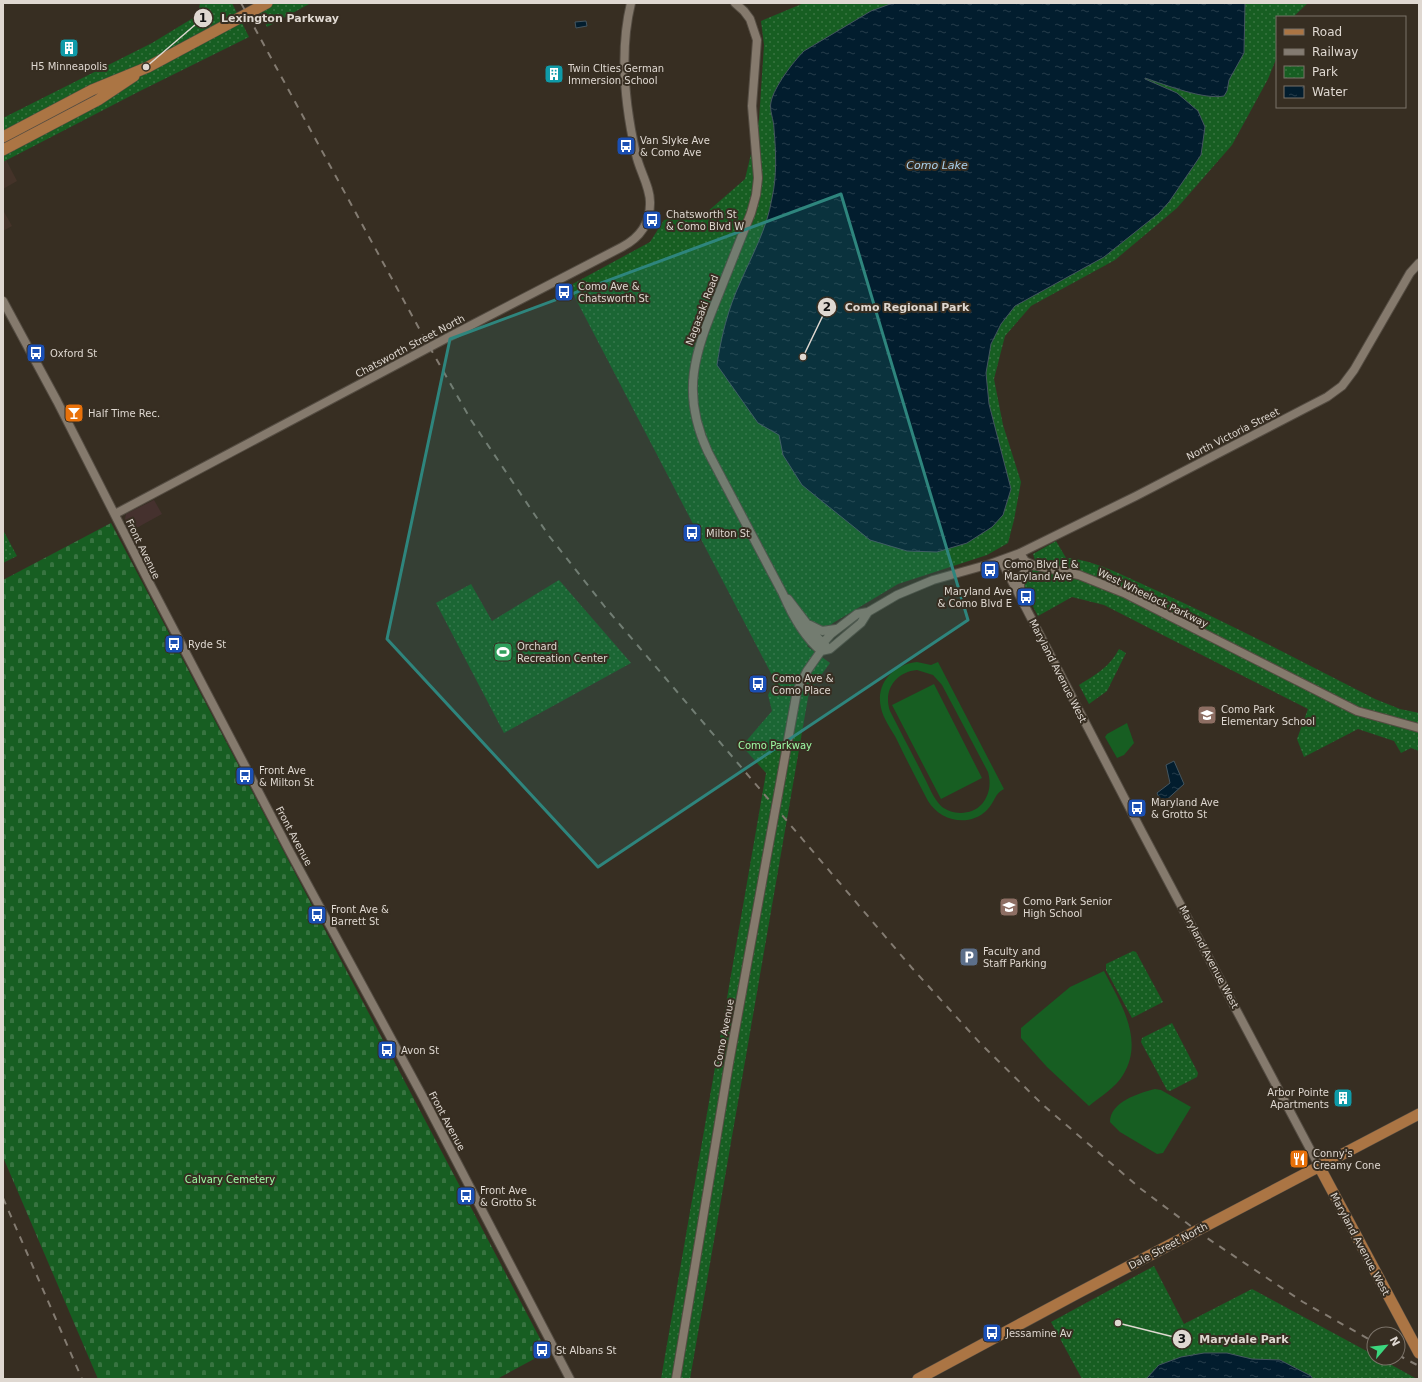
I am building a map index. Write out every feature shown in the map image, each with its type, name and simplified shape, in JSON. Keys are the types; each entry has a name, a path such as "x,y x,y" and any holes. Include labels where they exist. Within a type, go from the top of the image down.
{"main road":[{"path":"3,150 98,100 148,67 267,3"},
{"path":"3,137 92,90 148,67"},
{"name":"Dale Street North","path":"918,1379 1044,1310 1419,1114"},
{"name":"Maryland Avenue West","path":"1319,1166 1419,1353"}],"street":[{"name":"Chatsworth Street North","path":"115,514 466,327 631,242 645,227 649,216 650,203 636,156 625,78 625,42 631,3"},
{"name":"Nagasaki Road","path":"735,3 750,19 757,40 752,106 758,169 756,195 751,214 700,341 694,363 692,385 696,419 703,442 783,594"},
{"name":"North Victoria Street","path":"868,612 911,589 1020,553 1136,496 1327,397 1342,386 1354,370 1410,273 1419,263"},
{"name":"Front Avenue","path":"3,301 115,514 150,586 424,1099 570,1379"},
{"path":"1020,553 1025,561 1031,564 1020,578 1020,597"},
{"name":"Maryland Avenue West","path":"1001,560 1142,832 1319,1166"},
{"name":"West Wheelock Parkway","path":"1031,564 1079,575 1101,583 1357,710 1419,728"},
{"path":"783,594 806,622 822,647"},
{"path":"783,594 790,612 811,643 830,649 860,622 868,612"},
{"name":"Como Avenue","path":"676,1379 729,1063 797,691 822,647 839,628 857,614 868,612"},
{"path":"806,622 822,631 839,628"}],"highlighted area":[{"path":"841,194 968,620 598,867 387,639 450,339"}],"shaded area":[{"path":"3,154 17,181 3,189"},
{"path":"3,210 12,226 3,231"},
{"path":"154,500 162,514 131,531 125,519 126,514"}],"green space":[{"path":"200,3 232,3 249,37 138,92 3,162 3,118 152,43 198,15"},
{"path":"255,3 311,3 267,27"},
{"name":"Como Lake","path":"804,3 1308,3 1294,16 1276,16 1276,59 1268,79 1232,145 1177,208 1115,260 1031,306 1005,336 994,379 1003,425 1021,482 1008,543 987,555 898,584 833,623 807,646 830,663 809,692 690,1379 661,1379 766,773 742,746 772,711 768,695 775,681 569,286 650,242 664,220 706,213 745,179 759,120 764,45 761,21"},
{"name":"Calvary Cemetery","path":"111,523 547,1352 497,1379 98,1379 3,1157 3,580"},
{"path":"3,530 17,556 3,563"},
{"path":"1056,541 1066,558 1077,559 1099,565 1120,574 1235,628 1375,699 1400,709 1419,713 1419,751 1411,748 1401,753 1394,741 1358,729 1304,757 1297,739 1308,709 1104,605 1072,597 1038,616 1022,584 1026,576 1031,571 1035,560 1033,554"},
{"path":"559,580 631,663 504,733 436,603 471,584 492,621"},
{"path":"1119,649 1126,653 1107,691 1089,704 1079,685 1107,666"},
{"path":"917,662 931,665 938,662 1004,789 998,793 992,804 980,816 972,819 955,820 933,808 883,716 880,699 884,683 888,676 894,671","holes":["917,670 933,675 942,685 988,772 990,784 987,796 978,808 968,812 957,813 946,809 938,803 890,711 888,704 890,690 897,679 903,674"]},
{"path":"934,684 982,778 941,799 892,705"},
{"path":"1127,723 1134,743 1124,755 1117,758 1105,737 1107,734"},
{"path":"1133,951 1136,952 1163,1002 1132,1018 1106,970 1106,964"},
{"path":"1104,971 1123,1008 1131,1035 1132,1048 1129,1062 1123,1075 1112,1088 1089,1106 1047,1067 1021,1038 1021,1028 1070,987"},
{"path":"1172,1023 1198,1073 1197,1077 1170,1091 1167,1090 1141,1042 1142,1038"},
{"path":"1155,1089 1161,1090 1191,1107 1163,1153 1157,1154 1120,1132 1110,1122 1111,1115 1120,1104 1141,1093"},
{"path":"1154,1266 1184,1324 1252,1289 1366,1351 1366,1366 1393,1366 1417,1379 1082,1379 1051,1322"}],"water":[{"name":"Como Lake","path":"893,3 1245,3 1244,53 1229,80 1227,91 1224,96 1216,97 1196,94 1145,78 1177,93 1198,111 1205,127 1201,155 1169,202 1159,213 1104,257 1015,306 1001,324 991,344 986,373 989,404 1011,489 1003,515 992,527 967,543 937,552 907,551 870,540 802,485 783,455 779,435 758,423 717,365 723,334 732,303 759,242 770,209 774,190 776,164 771,102 776,89 804,51 871,11"},
{"path":"586,21 587,26 576,28 575,22"},
{"path":"1174,761 1184,784 1162,804 1157,793 1170,783 1166,765"},
{"path":"1204,1353 1227,1353 1252,1359 1280,1360 1311,1376 1313,1379 1146,1379 1159,1365 1181,1357"}],"railway":[{"path":"241,3 421,332 471,420 549,536 605,607 912,968 980,1043 1043,1105 1141,1189 1207,1238 1303,1302 1366,1337"},
{"path":"3,1198 82,1379"},
{"path":"1406,1359 1419,1366"}],"place":[{"name":"H5 Minneapolis","path":"69,48"},
{"name":"Lexington Parkway","path":"146,67"},
{"name":"Twin CIties German Immersion School","path":"554,74"},
{"name":"Van Slyke Ave & Como Ave","path":"626,146"},
{"name":"Chatsworth St & Como Blvd W","path":"652,220"},
{"name":"Como Ave & Chatsworth St","path":"564,292"},
{"name":"Oxford St","path":"36,353"},
{"name":"Como Regional Park","path":"803,357"},
{"name":"Half Time Rec.","path":"74,413"},
{"name":"Milton St","path":"692,533"},
{"name":"Como Blvd E & Maryland Ave","path":"990,570"},
{"name":"Maryland Ave & Como Blvd E","path":"1026,597"},
{"name":"Ryde St","path":"174,644"},
{"name":"Orchard Recreation Center","path":"503,652"},
{"name":"Como Ave & Como Place","path":"758,684"},
{"name":"Como Park Elementary School","path":"1207,715"},
{"name":"Front Ave & Milton St","path":"245,776"},
{"name":"Maryland Ave & Grotto St","path":"1137,808"},
{"name":"Como Park Senior High School","path":"1009,907"},
{"name":"Front Ave & Barrett St","path":"317,915"},
{"name":"Faculty and Staff Parking","path":"969,957"},
{"name":"Avon St","path":"387,1050"},
{"name":"Arbor Pointe Apartments","path":"1343,1098"},
{"name":"Conny's Creamy Cone","path":"1299,1159"},
{"name":"Front Ave & Grotto St","path":"466,1196"},
{"name":"Marydale Park","path":"1118,1323"},
{"name":"Jessamine Av","path":"992,1333"},
{"name":"St Albans St","path":"542,1350"}],"park label":[{"name":"Como Parkway","path":"775,745"}]}
